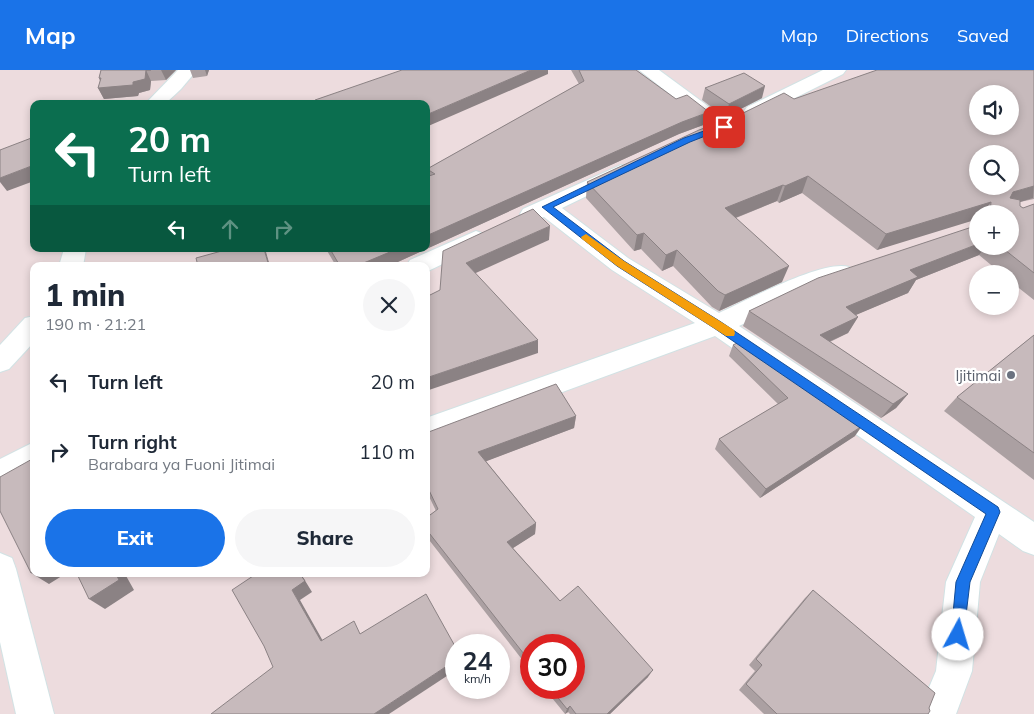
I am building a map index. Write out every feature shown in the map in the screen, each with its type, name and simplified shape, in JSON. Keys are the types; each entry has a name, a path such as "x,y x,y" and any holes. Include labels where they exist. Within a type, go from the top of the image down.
{"street":[{"path":"159,100 176,85 188,70"},
{"path":"648,70 714,130 837,70"},
{"path":"427,262 643,161"},
{"path":"546,207 620,264 718,325 1034,540"},
{"path":"430,429 718,325 800,286 864,266"},
{"path":"0,362 30,329"},
{"path":"0,474 30,457"},
{"path":"937,714 954,671 963,582 993,512"},
{"path":"0,570 35,714"}],"building":[{"path":"101,70 146,70 145,79 133,82 133,85 98,88"},
{"path":"402,70 531,70 430,113 430,100 315,100"},
{"path":"579,70 636,70 676,99 687,95 709,112 682,122 430,234 430,176 435,174 430,171 430,167 584,81"},
{"path":"877,70 1034,70 1034,186 1019,190 1019,145 969,145 969,195 1012,195 1010,198 1020,200 1020,206 1023,208 1034,204 1034,273 1011,255 1019,255 1019,205 991,205 991,202 981,205 969,205 969,209 886,234 808,176 725,208 789,266 725,295 718,291 677,250 666,255 644,233 637,235 587,182 699,130 737,116 784,93 794,99"},
{"path":"744,73 765,86 729,104 705,88"},
{"path":"30,139 30,167 0,178 0,150"},
{"path":"533,209 550,226 466,263 538,340 430,377 430,295 440,290 443,251"},
{"path":"969,228 969,247 910,270 918,277 846,307 858,317 820,335 908,394 893,404 749,311 818,278"},
{"path":"218,252 265,252 268,262 197,262 196,258"},
{"path":"332,252 390,252 366,262 338,262"},
{"name":"Ijitimai","path":"1034,335 1034,453 957,397"},
{"path":"739,342 862,426 766,489 719,439 788,398 733,345"},
{"path":"556,384 576,416 478,452 536,523 507,542 560,601 578,586 653,670 607,714 576,714 570,706 567,709 559,699 585,699 585,634 520,634 520,649 430,534 430,515 438,509 430,492 430,431"},
{"path":"30,460 30,571 0,511 0,477"},
{"path":"78,577 118,577 119,580 89,599"},
{"path":"252,577 302,577 305,581 292,590 321,641 354,621 360,634 426,594 448,634 445,634 445,667 374,714 211,714 273,667 264,646 232,590"},
{"path":"813,590 935,693 928,714 777,714 746,684 762,665 756,659"}],"slow traffic":[{"path":"586,237 620,264 730,333"}],"place":[{"name":"Ijitimai","path":"1011,375"}],"route":[{"path":"724,127 687,140 546,207 620,264 718,325 993,512 963,582 958,635"}]}
